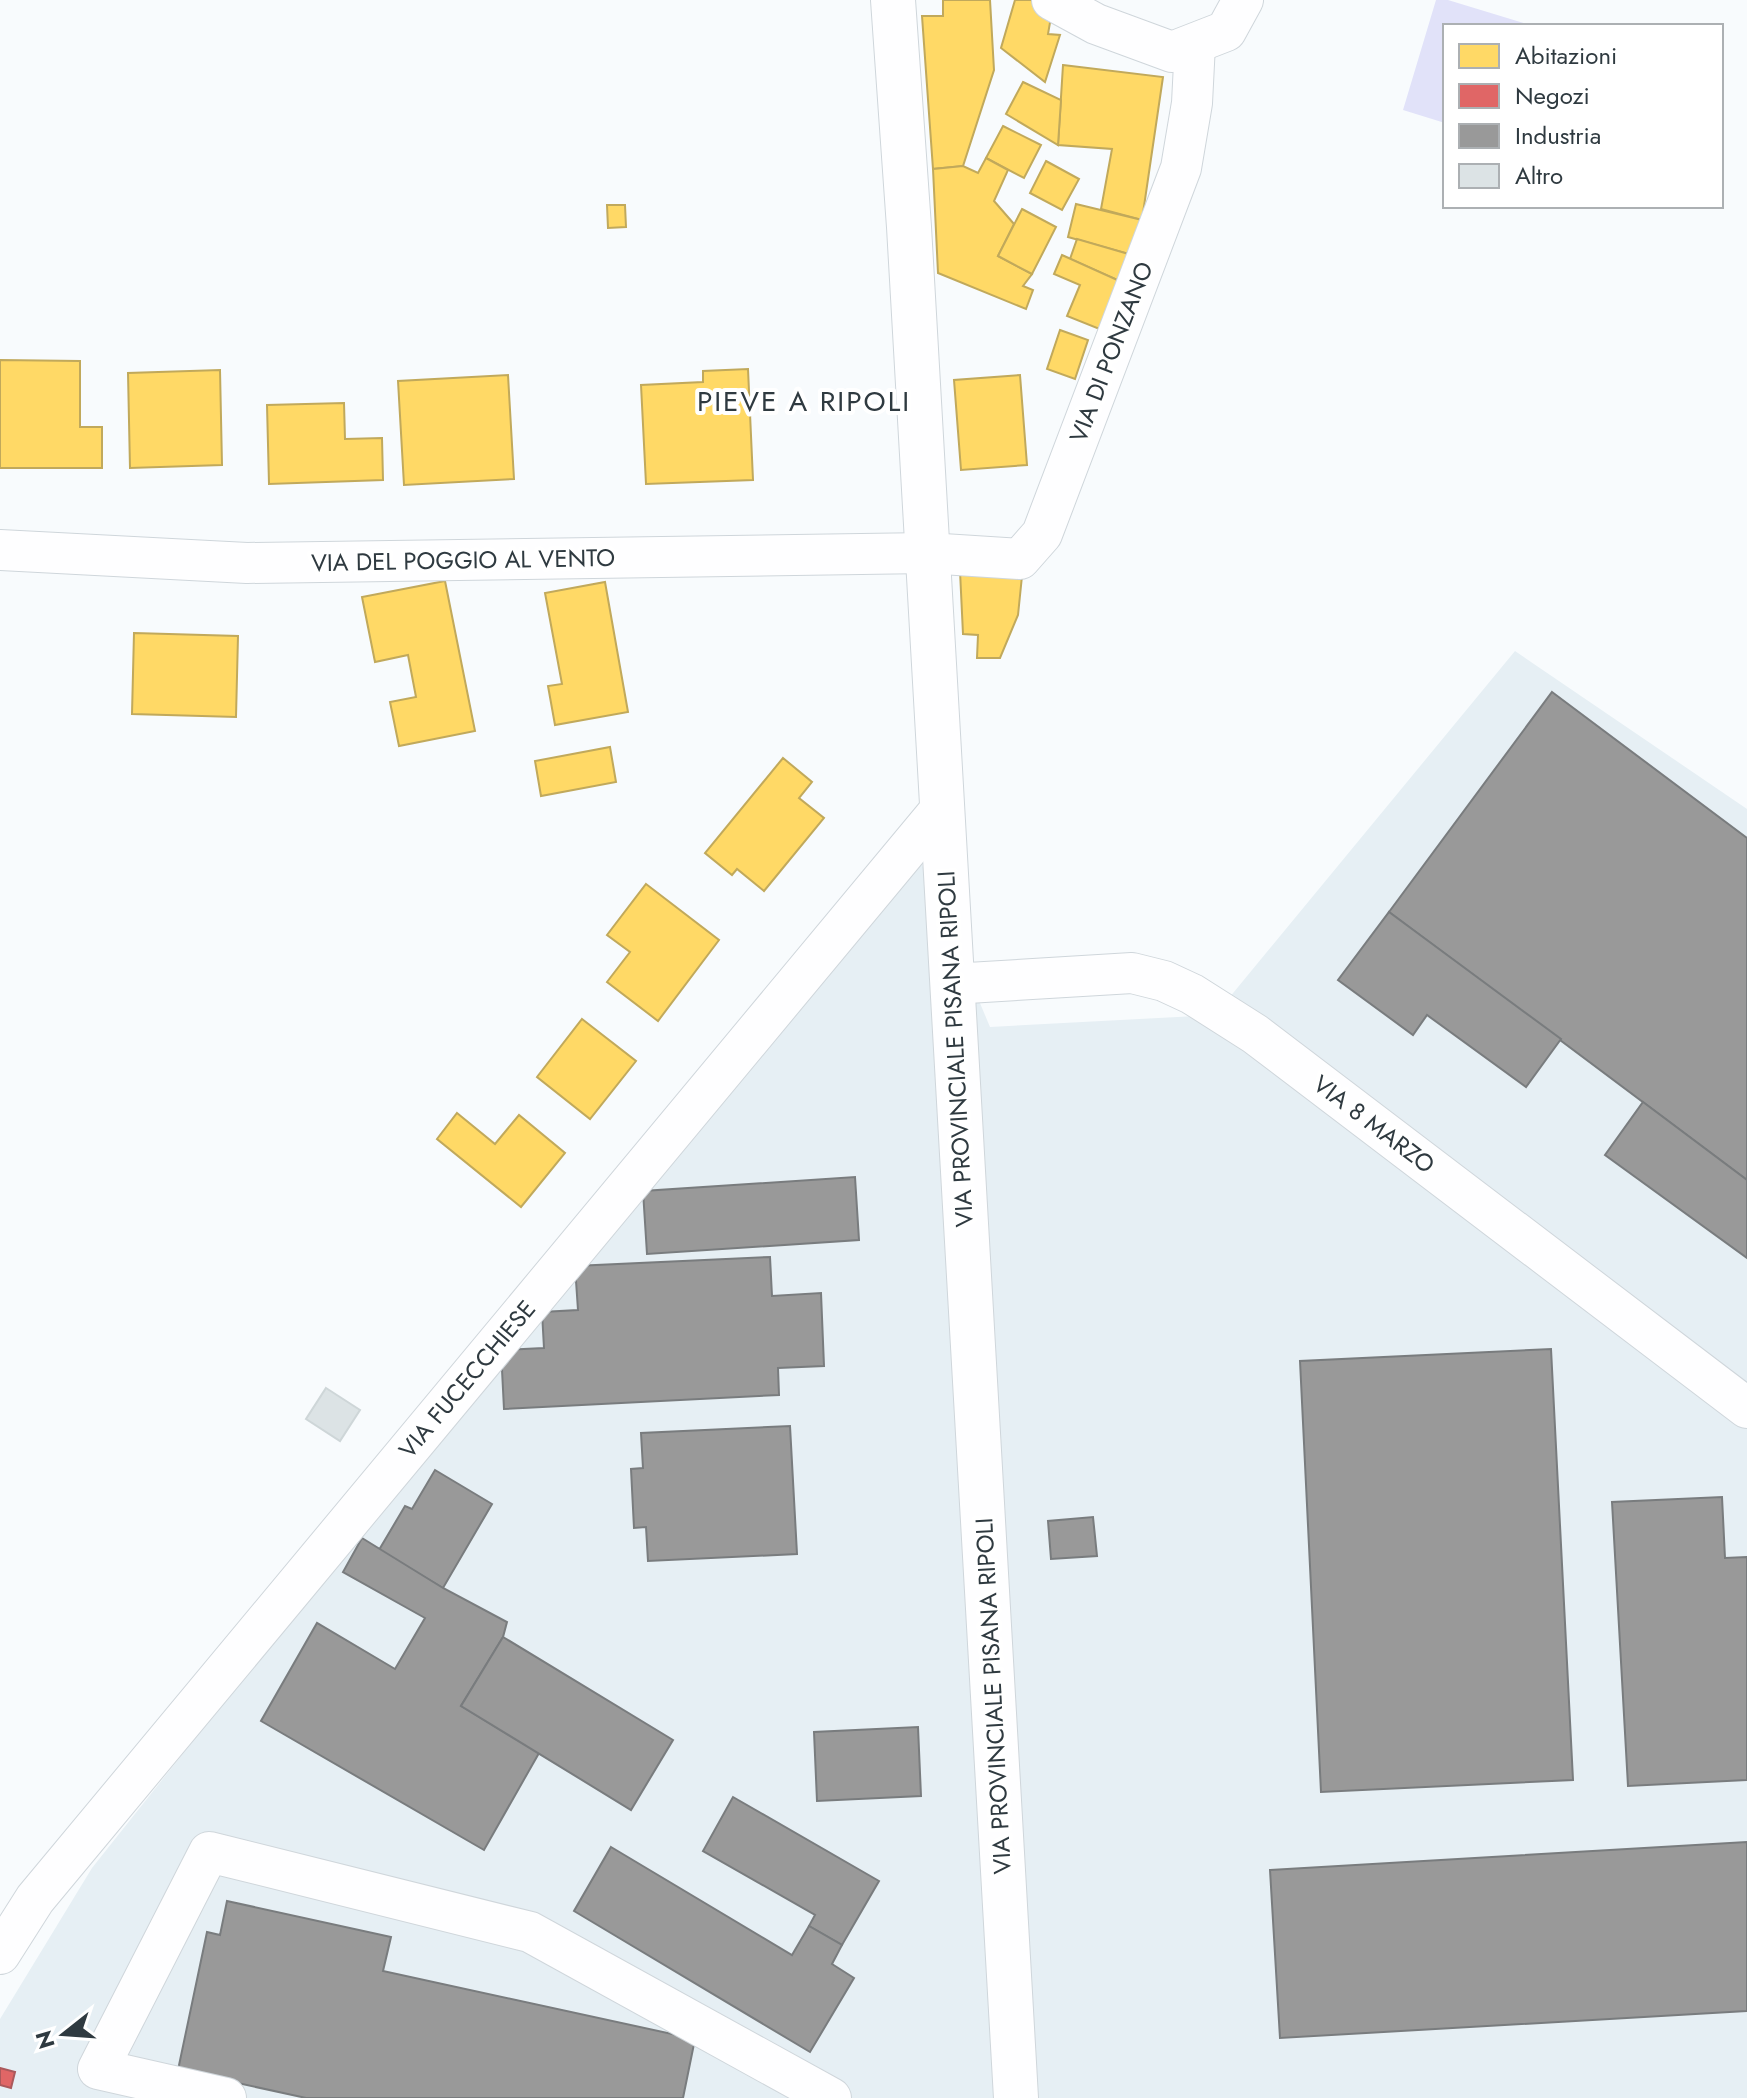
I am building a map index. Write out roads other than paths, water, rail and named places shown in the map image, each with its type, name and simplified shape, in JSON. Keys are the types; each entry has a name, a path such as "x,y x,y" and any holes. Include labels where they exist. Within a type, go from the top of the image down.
{"main road":[{"name":"VIA PROVINCIALE PISANA RIPOLI","path":"893,0 1016,2098"}],"street":[{"path":"1052,0 1096,24 1172,52 1226,31 1243,0"},
{"name":"VIA DI PONZANO","path":"927,553 1020,559 1042,534 1181,168 1192,103 1195,44"},
{"name":"VIA DEL POGGIO AL VENTO","path":"0,550 247,563 927,553"},
{"name":"VIA FUCECCHIESE","path":"0,1954 35,1899 941,809"},
{"name":"VIA 8 MARZO","path":"951,984 1132,973 1164,981 1192,994 1255,1034 1747,1408"},
{"path":"226,2098 98,2069 209,1852 530,1932 831,2098"}],"district":[{"name":"PIEVE A RIPOLI","path":"804,401"}]}
